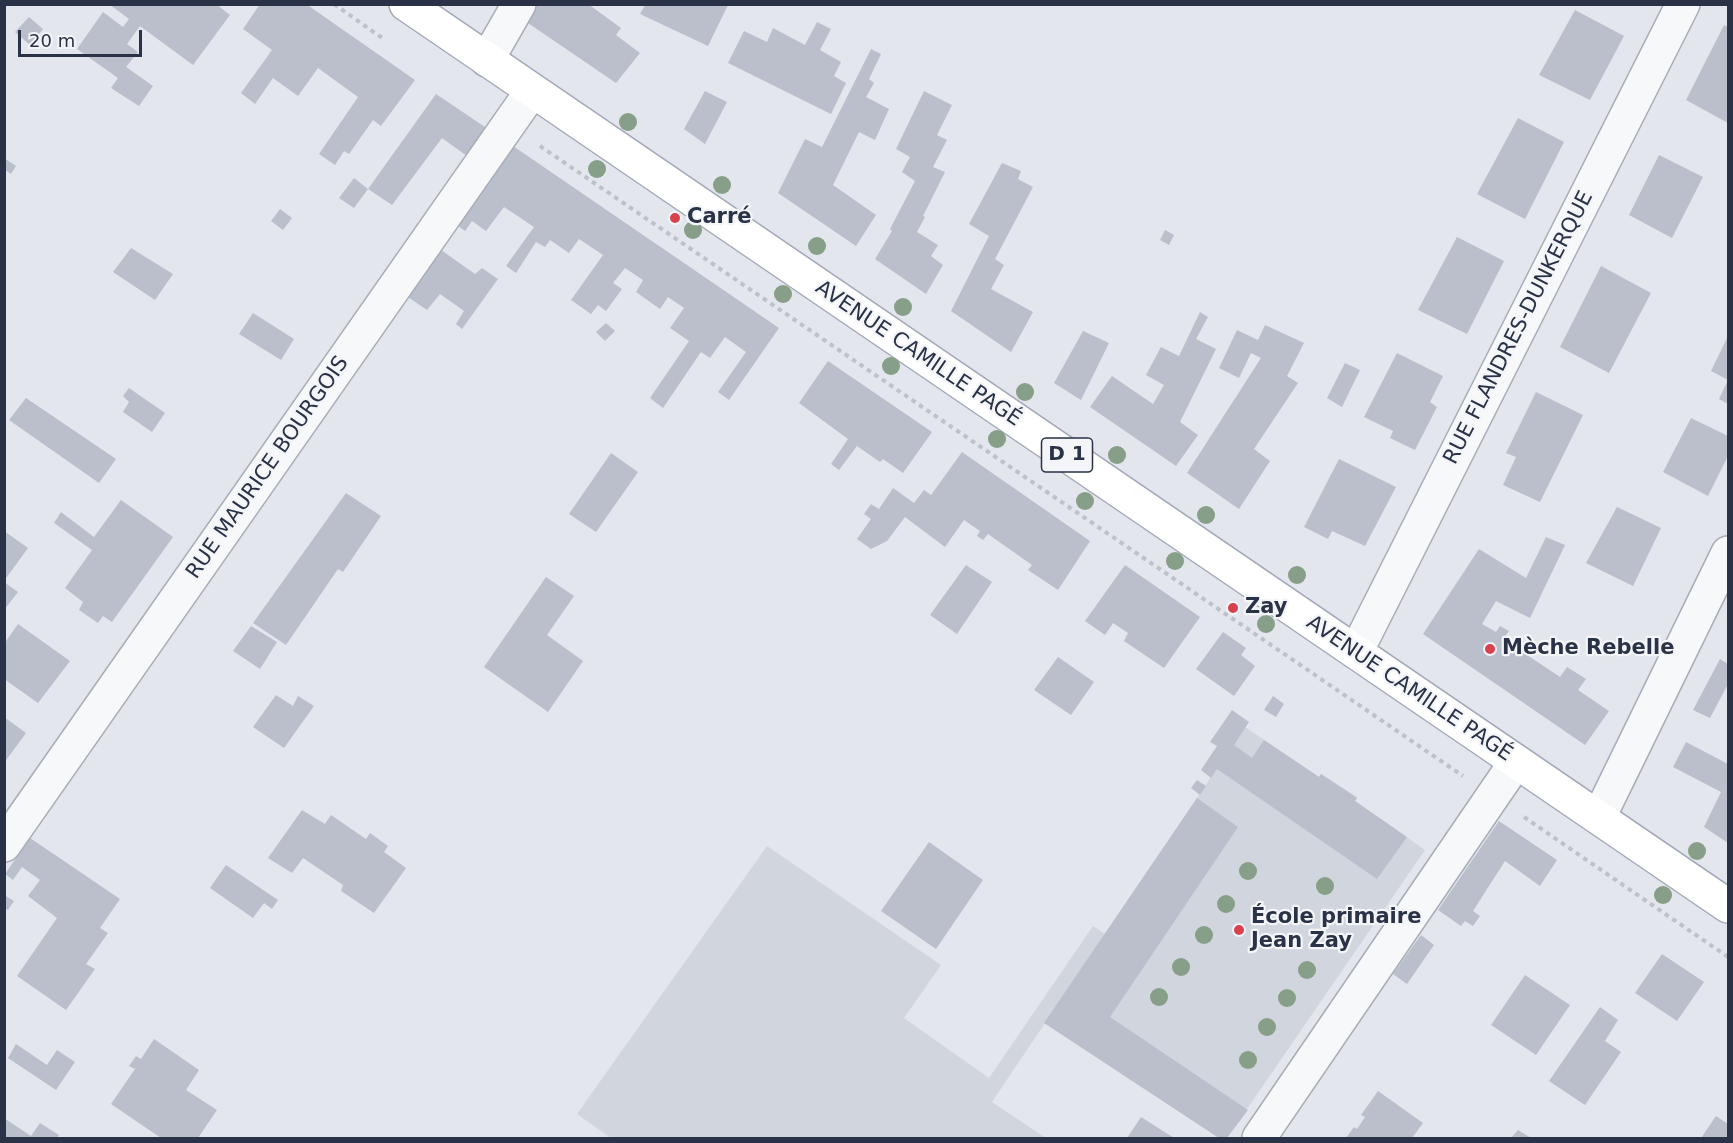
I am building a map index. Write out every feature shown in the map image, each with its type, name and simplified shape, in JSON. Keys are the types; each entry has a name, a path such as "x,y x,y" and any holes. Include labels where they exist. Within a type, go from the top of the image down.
{"main road":[{"name":"AVENUE CAMILLE PAGÉ","path":"406,4 1728,906"}],"street":[{"path":"487,60 519,4"},
{"name":"RUE FLANDRES-DUNKERQUE","path":"1356,652 1683,4"},
{"name":"RUE MAURICE BOURGOIS","path":"4,845 532,91"},
{"path":"1599,818 1728,553"},
{"path":"1259,1138 1516,762"}],"path":[{"path":"334,4 392,44"},
{"path":"509,124 1728,957"}],"shaded area":[{"name":"École primaire Jean Zay","path":"1245,727 1319,777 1321,774 1357,797 1355,801 1425,850 1227,1138 1219,1138 1045,1023 992,1102 1046,1138 611,1138 577,1114 767,846 941,965 904,1018 989,1078 1093,926 1105,934"}],"building":[{"path":"109,4 216,4 230,15 193,65 140,26 127,44 138,52 126,67 153,86 139,106 111,88 118,78 77,49 103,12 123,27 129,19"},
{"path":"260,4 306,4 415,80 381,126 373,120 349,154 344,151 335,165 319,154 358,97 318,68 298,96 273,78 255,104 241,93 272,50 243,29"},
{"path":"533,4 588,4 621,28 616,35 640,53 616,83 525,21"},
{"path":"645,5 728,5 708,46 640,14"},
{"path":"1575,10 1624,36 1590,100 1539,75"},
{"path":"29,17 43,29 30,45 15,32"},
{"path":"817,22 831,29 820,50 841,62 834,76 846,83 831,114 728,63 744,31 767,42 773,28 805,45"},
{"path":"1724,25 1728,27 1728,123 1686,100"},
{"path":"871,49 881,54 869,79 874,83 866,97 889,109 875,140 859,132 833,185 876,215 856,246 778,193 805,139 822,147"},
{"path":"705,91 727,102 705,144 684,129"},
{"path":"924,91 952,105 937,135 947,140 933,167 945,172 917,232 938,245 931,256 943,265 926,294 875,259 892,231 890,229 915,181 902,172 910,157 896,149"},
{"path":"436,94 488,129 467,156 442,138 392,205 368,189"},
{"path":"1518,118 1564,142 1525,219 1477,194"},
{"path":"513,146 779,328 729,400 718,392 746,352 725,337 710,358 701,352 663,408 650,398 689,341 670,328 684,308 668,297 660,309 636,292 643,280 625,268 613,283 622,289 606,311 598,305 591,314 571,300 603,255 579,239 569,253 550,240 545,247 536,242 516,273 506,266 534,227 504,207 486,231 472,221 465,231 458,226"},
{"path":"1659,155 1703,177 1672,238 1629,215"},
{"path":"4,158 16,166 11,174 4,169"},
{"path":"1002,163 1021,171 1018,179 1033,187 995,259 1004,265 991,289 1033,312 1011,352 951,311 989,236 969,224"},
{"path":"354,178 368,189 354,208 339,198"},
{"path":"280,209 292,218 283,230 271,221"},
{"path":"1165,230 1174,235 1169,245 1160,240"},
{"path":"1457,237 1504,261 1467,334 1418,310"},
{"path":"131,248 173,274 155,300 113,272"},
{"path":"441,250 475,274 482,268 498,279 462,329 456,324 464,311 440,294 427,310 408,297"},
{"path":"1601,266 1651,293 1609,373 1560,347"},
{"path":"1200,312 1208,317 1196,339 1216,349 1180,422 1198,435 1176,466 1090,407 1112,376 1153,404 1164,385 1146,375 1161,347 1179,356"},
{"path":"253,313 294,339 281,360 239,334"},
{"path":"606,323 615,331 605,341 596,332"},
{"path":"1265,325 1304,343 1287,376 1298,383 1254,449 1270,461 1239,509 1187,473 1261,358 1251,353 1239,378 1219,368 1237,330 1258,340"},
{"path":"1083,331 1109,343 1081,400 1054,383"},
{"path":"1728,336 1728,380 1711,371"},
{"path":"1397,353 1443,376 1430,402 1437,407 1415,450 1390,438 1393,431 1364,417"},
{"path":"828,361 932,432 903,473 883,459 880,462 857,446 839,470 831,464 848,439 799,403"},
{"path":"1345,363 1360,370 1342,407 1327,398"},
{"path":"1728,380 1728,404 1719,399"},
{"path":"129,388 165,413 152,432 123,412 129,402 123,396"},
{"path":"1536,392 1583,415 1540,502 1503,485 1516,457 1506,453"},
{"path":"26,398 116,459 99,483 9,420"},
{"path":"1691,418 1728,436 1728,456 1708,496 1663,472"},
{"path":"962,452 1090,541 1058,590 1028,570 1032,565 988,534 983,540 977,536 980,531 964,520 945,547 905,517 887,541 871,549 857,539 871,519 864,514 871,504 879,509 893,488 914,503 924,490 931,495"},
{"path":"611,453 638,472 596,532 569,514"},
{"path":"1339,459 1396,487 1365,546 1332,531 1328,539 1304,527"},
{"path":"346,493 381,516 343,572 338,569 286,645 253,623"},
{"path":"121,500 173,537 112,622 103,616 98,623 79,610 83,602 65,588 92,550 54,523 61,512 94,537"},
{"path":"1617,507 1661,528 1633,586 1586,563"},
{"path":"4,531 28,548 4,581"},
{"path":"1546,537 1565,545 1530,618 1496,601 1482,624 1496,632 1500,626 1509,631 1503,639 1560,677 1567,667 1586,679 1578,690 1609,711 1585,745 1423,634 1479,549 1526,578"},
{"path":"966,565 992,582 957,634 930,615"},
{"path":"1125,565 1200,617 1164,668 1124,641 1128,633 1113,623 1105,635 1085,621"},
{"path":"546,577 574,596 547,635 583,661 548,712 484,667"},
{"path":"4,582 18,592 4,610"},
{"path":"18,624 70,661 38,703 4,679 4,644"},
{"path":"251,626 277,642 260,669 233,651"},
{"path":"1223,632 1246,648 1241,655 1255,666 1234,696 1196,669"},
{"path":"1058,657 1094,682 1071,715 1034,690"},
{"path":"1720,659 1728,664 1728,684 1710,718 1693,710"},
{"path":"276,695 293,706 298,696 314,706 284,748 253,727"},
{"path":"1273,696 1284,704 1276,717 1264,710"},
{"path":"1232,710 1249,722 1234,745 1252,758 1264,740 1319,777 1321,774 1357,798 1355,801 1407,837 1377,879 1217,769 1211,778 1201,770 1217,746 1210,742"},
{"path":"4,717 26,733 4,763"},
{"path":"1686,742 1728,764 1728,843 1704,827 1721,792 1673,767"},
{"path":"1197,780 1206,786 1200,795 1191,788"},
{"path":"1197,798 1238,827 1110,1017 1248,1110 1227,1138 1219,1138 1044,1023"},
{"path":"302,810 325,824 331,815 366,839 370,833 388,846 384,852 406,868 374,913 341,891 343,885 303,858 292,873 268,858"},
{"path":"1499,821 1557,860 1540,886 1505,861 1473,911 1480,916 1473,926 1465,921 1461,926 1438,910"},
{"path":"30,838 120,899 100,928 108,933 86,964 95,969 66,1010 17,976 57,918 28,896 40,880 22,867 13,880 5,874"},
{"path":"929,842 983,880 936,949 881,911"},
{"path":"226,865 278,900 272,909 264,903 253,918 210,888"},
{"path":"4,895 14,901 8,910 4,908"},
{"path":"1421,935 1434,945 1407,984 1393,974"},
{"path":"1662,954 1704,982 1677,1021 1635,993"},
{"path":"1525,975 1570,1005 1536,1055 1491,1025"},
{"path":"1600,1007 1618,1020 1605,1041 1621,1052 1585,1105 1549,1081"},
{"path":"154,1039 199,1070 186,1090 217,1110 198,1138 161,1138 111,1104 135,1069 129,1066 136,1056 141,1059"},
{"path":"16,1044 47,1065 57,1050 75,1062 56,1090 8,1058"},
{"path":"1378,1091 1423,1123 1412,1138 1346,1138 1354,1127 1357,1129 1365,1117 1361,1115"},
{"path":"1716,1116 1728,1124 1728,1138 1701,1138"},
{"path":"1141,1117 1174,1138 1127,1138"},
{"path":"4,1118 31,1136 40,1123 59,1135 57,1138 4,1138"},
{"path":"1518,1130 1531,1138 1511,1138"}],"place":[{"name":"Carré","path":"675,218"},
{"name":"Zay","path":"1233,608"},
{"name":"Mèche Rebelle","path":"1490,649"},
{"name":"École primaire Jean Zay","path":"1239,930"}]}
